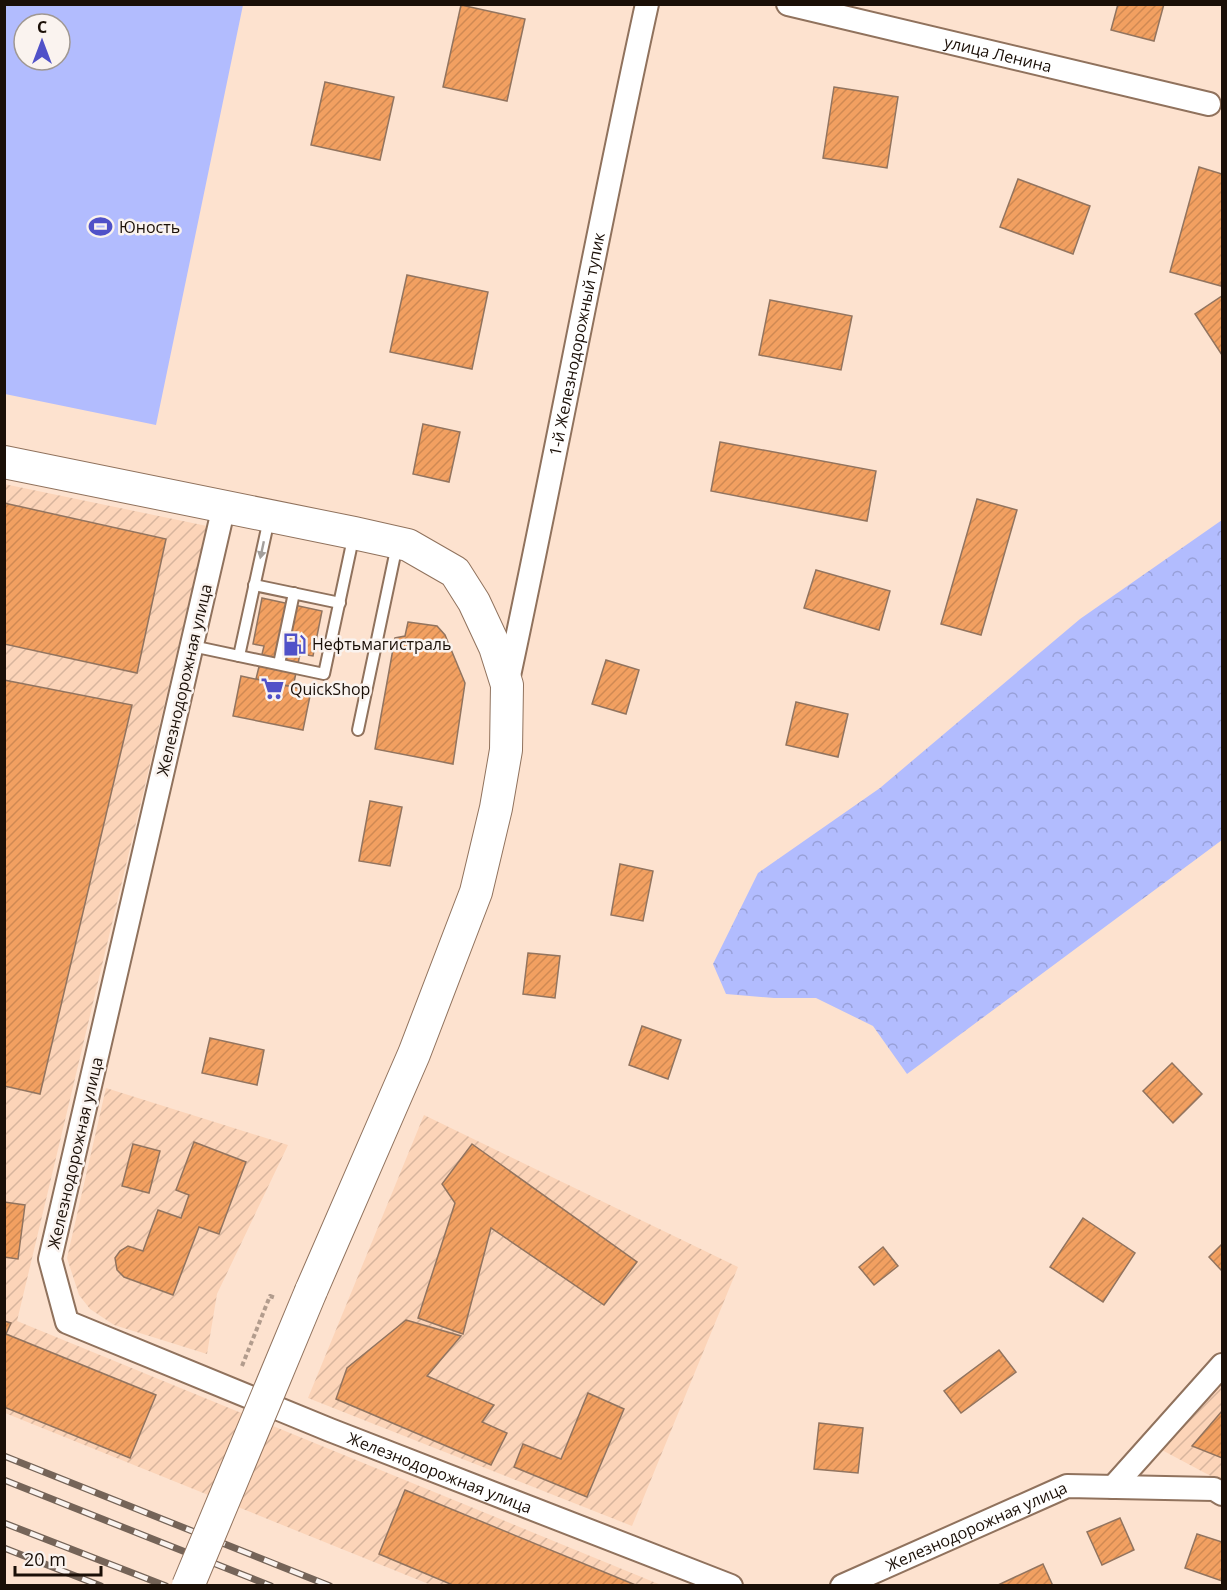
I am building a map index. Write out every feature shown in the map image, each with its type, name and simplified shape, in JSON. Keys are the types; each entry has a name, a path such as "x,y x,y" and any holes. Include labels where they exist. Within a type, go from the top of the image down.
{"main road":[{"path":"4,462 354,532 408,545 455,572 474,602 491,638 507,685 506,750 496,808 476,892 414,1053 298,1296 188,1586"}],"street":[{"name":"1-й Железнодорожный тупик","path":"507,685 539,538 610,175 647,4"},
{"name":"улица Ленина","path":"788,4 1209,104"},
{"name":"Железнодорожная улица","path":"224,506 50,1259 67,1322 330,1430 731,1586"},
{"path":"1113,1487 1222,1365"},
{"name":"Железнодорожная улица","path":"842,1586 1066,1486 1214,1489 1222,1494"}],"lane":[{"path":"239,656 269,515"},
{"path":"192,646 324,674 354,532"},
{"path":"358,730 397,542"},
{"path":"254,585 340,603"},
{"path":"279,664 294,593"}],"path":[{"path":"233,1390 270,1296 298,1296"}],"shaded area":[{"path":"4,484 207,526 17,1321 661,1585 431,1585 5,1413"},
{"path":"106,1088 288,1145 217,1294 207,1354 114,1325 90,1309 79,1295 67,1258"},
{"path":"424,1115 738,1267 632,1526 308,1398"},
{"path":"1222,1383 1222,1482 1160,1449"}],"green space":[{"name":"Юность","path":"4,5 243,5 156,425 5,394"},
{"path":"1222,520 1222,840 907,1074 873,1026 816,998 774,998 726,994 713,964 758,873 880,788 1080,619"}],"building":[{"path":"1118,4 1164,4 1154,41 1111,30"},
{"path":"461,5 525,19 507,101 443,87"},
{"path":"325,82 394,97 380,160 311,145"},
{"path":"834,87 898,97 887,168 823,158"},
{"path":"1199,167 1222,174 1221,286 1170,272"},
{"path":"1018,179 1090,206 1073,254 1000,227"},
{"path":"407,275 488,292 472,369 390,352"},
{"path":"1222,296 1222,355 1195,314"},
{"path":"770,300 852,316 841,370 759,355"},
{"path":"423,424 460,432 449,482 413,474"},
{"path":"720,442 876,471 867,521 711,491"},
{"path":"977,499 1017,510 981,635 941,624"},
{"path":"4,503 166,539 137,673 4,644"},
{"path":"816,570 890,591 879,630 804,608"},
{"path":"262,598 322,611 313,656 300,654 293,687 256,679 264,646 253,644"},
{"path":"408,622 437,626 445,635 465,683 453,764 375,749 395,638 405,636"},
{"path":"606,660 639,670 626,714 592,704"},
{"path":"241,676 311,691 303,730 233,716"},
{"path":"4,680 132,705 40,1094 4,1086"},
{"path":"796,702 848,714 838,757 786,745"},
{"path":"370,801 402,807 390,866 359,861"},
{"path":"620,864 653,871 643,921 611,915"},
{"path":"528,953 560,956 555,998 523,994"},
{"path":"642,1026 681,1040 668,1079 629,1065"},
{"path":"210,1038 264,1050 257,1085 202,1073"},
{"path":"1172,1063 1202,1094 1173,1123 1143,1091"},
{"path":"194,1142 246,1162 219,1234 199,1227 173,1295 124,1277 117,1270 115,1258 128,1246 143,1251 158,1210 181,1218 189,1195 176,1190"},
{"path":"133,1144 160,1151 149,1193 122,1186"},
{"path":"472,1144 637,1262 604,1305 491,1228 463,1334 418,1318 455,1203 442,1184"},
{"path":"4,1202 25,1205 18,1259 4,1257"},
{"path":"1083,1218 1135,1253 1103,1302 1050,1267"},
{"path":"1222,1244 1222,1271 1209,1257"},
{"path":"883,1247 898,1266 874,1285 859,1267"},
{"path":"406,1320 461,1336 427,1376 494,1405 482,1422 507,1433 491,1465 336,1399 347,1368"},
{"path":"4,1321 11,1323 6,1334 156,1395 130,1458 4,1407"},
{"path":"999,1350 1016,1372 961,1413 944,1391"},
{"path":"588,1393 624,1409 587,1497 514,1467 523,1444 561,1459"},
{"path":"1222,1411 1222,1458 1192,1446"},
{"path":"819,1423 863,1428 858,1473 814,1469"},
{"path":"405,1490 638,1586 455,1586 379,1554"},
{"path":"1120,1518 1134,1550 1102,1565 1087,1532"},
{"path":"1197,1534 1222,1542 1222,1581 1185,1568"},
{"path":"1043,1564 1053,1586 996,1586"}],"railway":[{"path":"4,1456 330,1586"},
{"path":"4,1480 271,1586"},
{"path":"4,1523 166,1586"},
{"path":"4,1548 101,1586"}],"place":[{"name":"Юность","path":"101,227"},
{"name":"Нефтьмагистраль","path":"294,644"},
{"name":"QuickShop","path":"272,689"}]}
